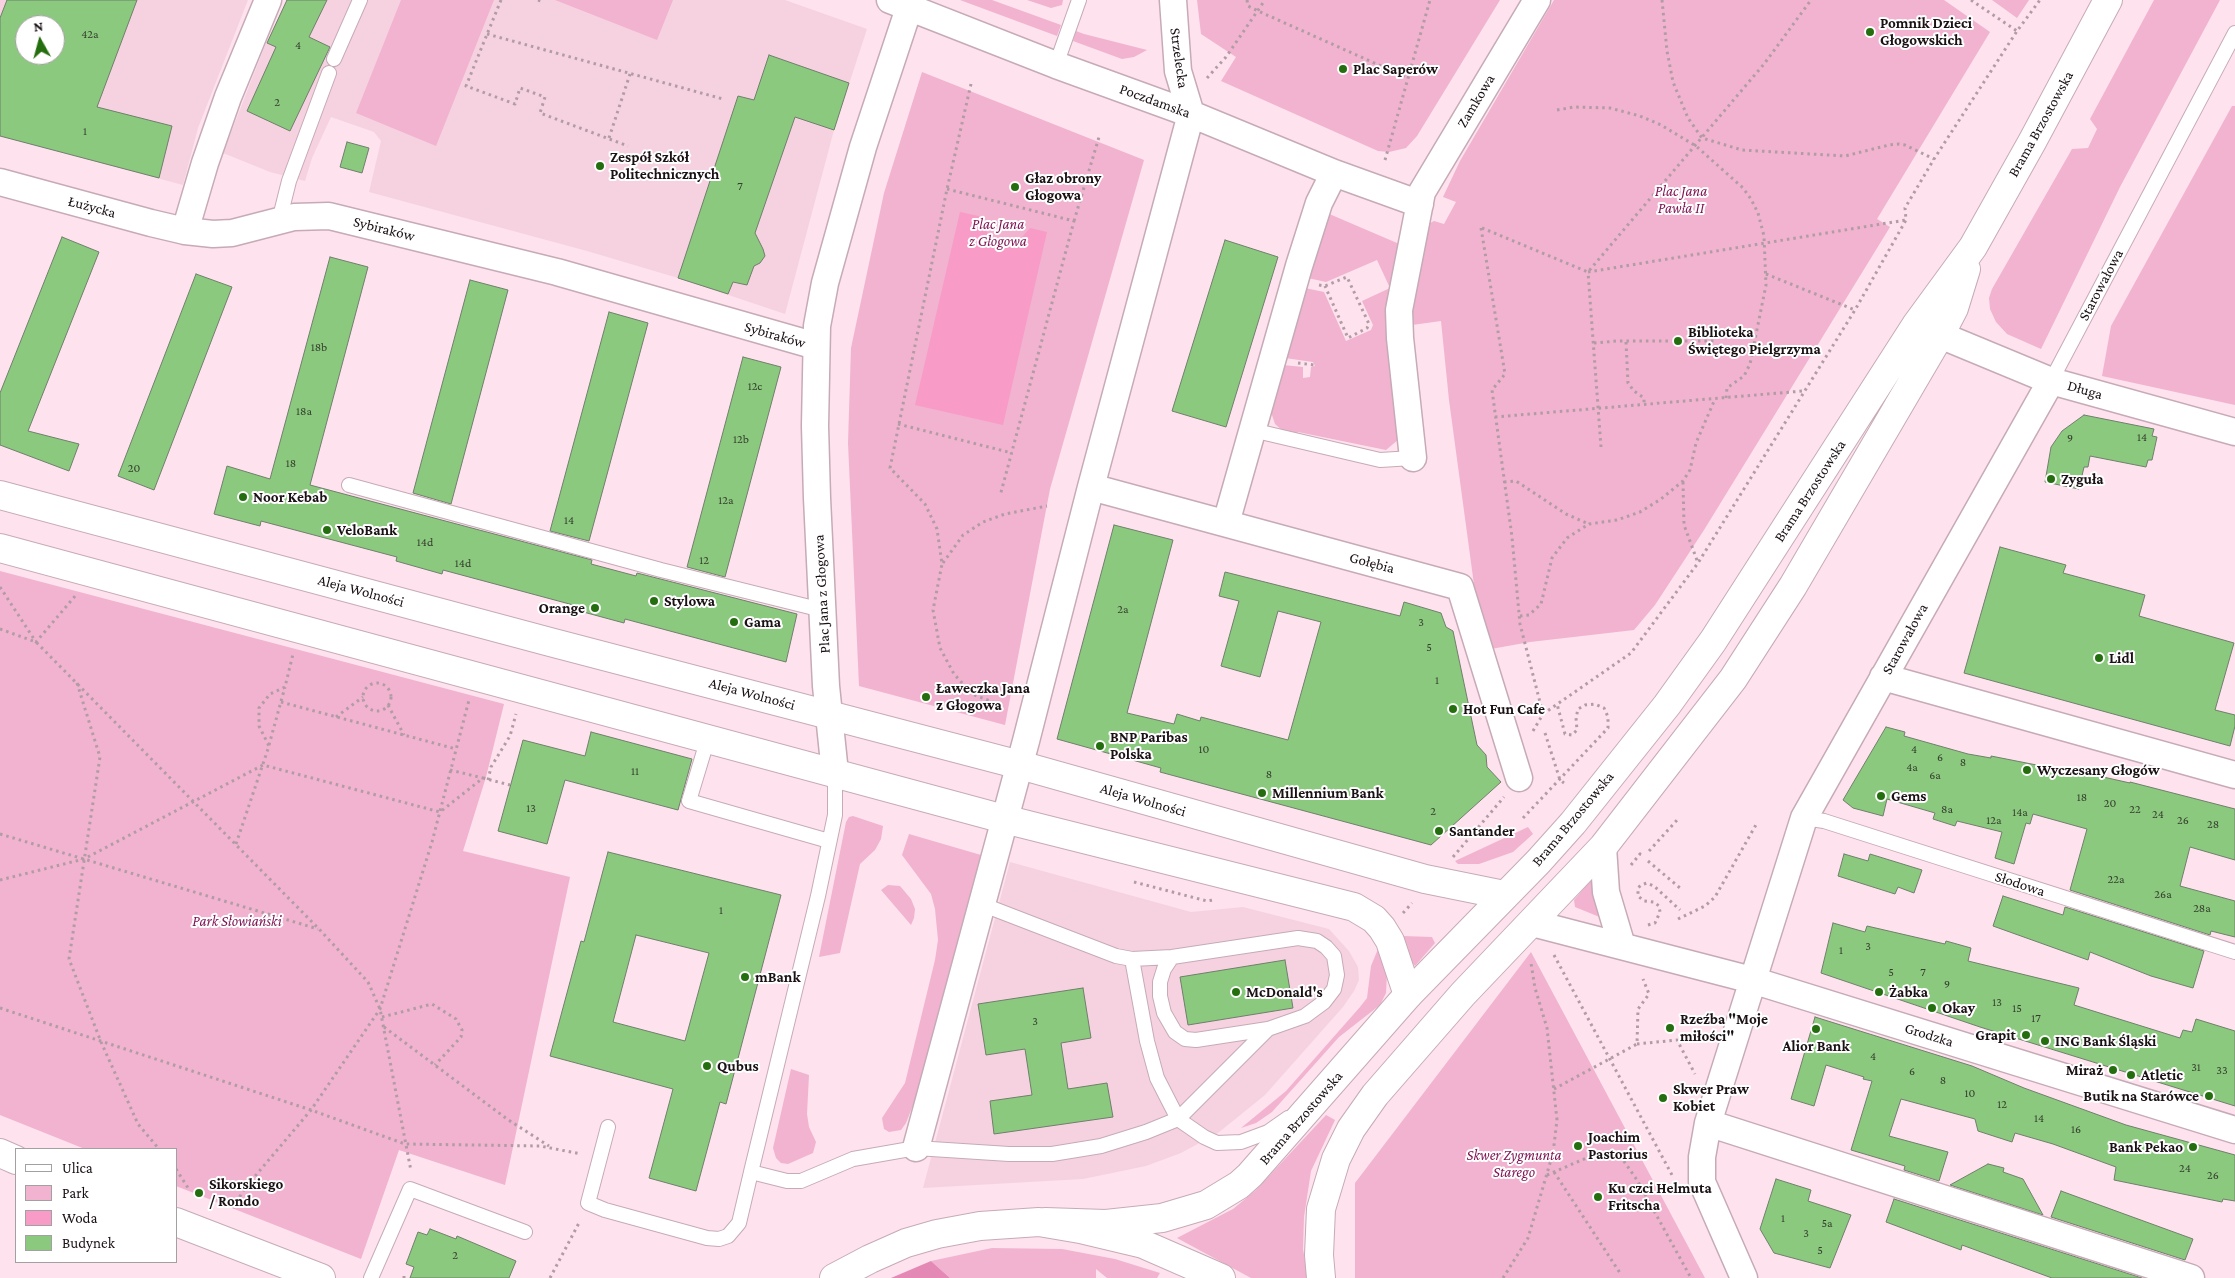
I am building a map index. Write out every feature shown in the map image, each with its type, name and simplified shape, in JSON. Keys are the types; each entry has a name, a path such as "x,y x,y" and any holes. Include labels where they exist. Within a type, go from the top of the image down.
{"main road":[{"name":"Brama Brzostowska","path":"1045,1222 1106,1224 1136,1222 1162,1218 1206,1205 1225,1195 1250,1176 1408,996 1538,862 1573,823 1672,698 1713,641 1916,325 1972,247 2032,142 2108,0"},
{"name":"Brama Brzostowska","path":"1322,1278 1319,1254 1321,1209 1336,1159 1351,1129 1375,1095 1410,1052 1603,847 1732,679 1793,586 1940,335 1954,308 1972,247"},
{"name":"Aleja Wolności","path":"0,495 1020,765 1425,879 1504,895"},
{"path":"0,548 1004,819 1354,907 1374,919 1390,941 1408,996"},
{"path":"0,1153 15,1160"},
{"path":"834,1278 897,1247 937,1234 980,1226 1045,1222 1143,1244 1222,1278"},
{"path":"178,1223 321,1278"}],"street":[{"path":"185,231 208,155 268,0"},
{"name":"Strzelecka","path":"1173,0 1178,71 1191,114"},
{"name":"Zamkowa","path":"1420,204 1427,182 1537,0"},
{"name":"Poczdamska","path":"899,4 1056,65 1191,114 1334,174 1420,204"},
{"name":"Plac Jana z Głogowa","path":"835,773 828,715 822,610 815,435 817,326 828,274 863,147 899,4"},
{"path":"916,1148 1020,765 1091,486 1191,114"},
{"path":"1226,523 1319,203 1334,174"},
{"name":"Łużycka","path":"0,182 185,231"},
{"path":"1413,458 1399,317 1420,204"},
{"name":"Sybiraków","path":"185,231 213,234 232,233 279,221 313,215 329,216 557,272 816,346"},
{"name":"Długa","path":"1940,335 2051,380 2235,432"},
{"name":"Starowałowa","path":"1744,1278 1702,1182 1702,1157 1708,1123 1804,818 2051,380"},
{"name":"Gołębia","path":"1091,486 1460,588 1519,778"},
{"path":"1883,677 2235,774"},
{"path":"1603,847 1606,892 1622,946"},
{"name":"Grodzka","path":"1532,923 1752,980 2235,1130"},
{"path":"1708,1123 2190,1278"}],"lane":[{"path":"334,59 360,0"},
{"path":"1056,65 1079,0"},
{"name":"Starowałowa","path":"2051,380 2235,33"},
{"path":"279,221 289,181 328,73"},
{"path":"1252,430 1380,460 1413,458"},
{"path":"349,485 660,570 822,610"},
{"path":"708,738 689,801 829,841"},
{"path":"608,1127 588,1203 605,1210 718,1239 728,1236 739,1224 818,896 834,815 835,773"},
{"name":"Słodowa","path":"1804,818 1824,821 2235,952"},
{"path":"981,904 1116,956 1132,959 1172,957 1298,938 1317,941 1334,956 1337,975 1334,990 1324,1002 1305,1016 1268,1029 1196,1040 1185,1039 1175,1032 1164,1013 1160,996 1160,982 1164,968 1172,957"},
{"path":"1132,959 1147,1041 1157,1078 1178,1119 1217,1144 1241,1142 1268,1132 1323,1093"},
{"path":"752,1172 787,1180 801,1181 853,1159 916,1148 1009,1154 1052,1154 1102,1146 1146,1132 1178,1119 1268,1029"},
{"path":"371,1278 410,1189 524,1232"}],"path":[{"path":"501,0 466,86 514,104 520,88 529,91 545,97 540,112 628,146"},
{"path":"538,0 544,2"},
{"path":"1247,0 1248,6 1258,11 1408,78"},
{"path":"1205,80 1226,57 1265,0"},
{"path":"1385,160 1430,0"},
{"path":"1662,0 1672,82 1688,118 1702,138 1742,150 1844,156 1888,144 1899,144 1934,159"},
{"path":"1601,447 1596,408 1599,403 1588,272 1764,64 1811,0"},
{"path":"1971,0 2017,31"},
{"path":"1540,720 1543,714 1630,653 1698,564 1803,391 1855,310 1906,220 1905,208 1934,159 2017,31 2040,0"},
{"path":"487,34 723,99"},
{"path":"609,138 630,74"},
{"path":"971,84 947,189 890,468 925,504 937,529 942,564 933,610 940,648 954,674 972,694 1003,706"},
{"path":"1557,110 1579,106 1620,110 1662,124 1696,146 1727,172 1747,193 1758,213 1765,244 1766,274 1762,312 1750,364 1744,376 1727,388 1726,398"},
{"path":"1000,496 1074,222 1099,137"},
{"path":"947,189 1074,222"},
{"path":"1543,714 1520,616 1495,417 1492,390 1505,374 1482,228 1588,272 1906,220"},
{"path":"1766,274 1855,310"},
{"path":"1347,277 1369,324 1367,328 1348,338 1325,286 1347,277"},
{"path":"1594,343 1714,341"},
{"path":"1626,342 1628,383 1634,391 1644,398 1644,404"},
{"path":"1495,417 1803,391"},
{"path":"1520,616 1530,615 1541,604 1552,558 1567,538 1589,524 1617,520 1640,512 1661,499 1683,481 1690,470 1696,443 1715,399"},
{"path":"898,424 1012,453"},
{"path":"1504,482 1516,481 1566,514 1589,524"},
{"path":"1683,481 1684,525 1698,564"},
{"path":"942,564 963,535 983,522 1005,514 1047,506"},
{"path":"0,587 36,642 236,844 368,982 380,1009 384,1026 411,1169 410,1189"},
{"path":"36,642 79,592"},
{"path":"0,629 36,642"},
{"path":"236,844 269,746 294,649"},
{"path":"76,682 100,758 68,959 101,1042 138,1124 158,1148"},
{"path":"336,717 363,697 368,687 380,684 389,692 388,705 404,735"},
{"path":"269,746 259,726 259,708 270,694 285,687"},
{"path":"232,1208 245,1188 311,1110 380,1009 440,812 470,695"},
{"path":"363,697 366,706 372,711 381,710 388,705"},
{"path":"281,702 456,749"},
{"path":"1523,818 1604,733 1609,722 1604,708 1594,704 1586,705 1578,709 1576,718 1577,730 1572,735 1565,734 1557,704"},
{"path":"488,780 491,767 510,736 518,708"},
{"path":"1545,733 1560,780 1564,783"},
{"path":"0,880 84,859 263,765 440,812"},
{"path":"450,770 510,785"},
{"path":"440,812 483,778"},
{"path":"1649,851 1678,819"},
{"path":"1678,919 1705,906 1715,896 1757,824"},
{"path":"0,834 319,929"},
{"path":"1629,874 1631,865 1641,855"},
{"path":"1648,861 1680,888"},
{"path":"1641,923 1647,925 1655,923 1660,916 1659,906 1654,902 1644,901 1638,896 1638,888 1641,885 1648,884 1654,886 1680,910"},
{"path":"1547,953 1552,953 1672,1175"},
{"path":"1503,1278 1528,1238 1553,1153 1557,1120 1547,1028 1529,964 1535,959"},
{"path":"1637,1044 1638,1009 1649,994 1640,972"},
{"path":"382,1018 432,1004 456,1019 462,1030 461,1036 435,1064"},
{"path":"0,1008 311,1110 406,1144 494,1144 553,1148 600,1159"},
{"path":"384,1026 507,1119 553,1148"},
{"path":"1554,1089 1637,1044 1677,1040 1699,1081"},
{"path":"1547,1175 1598,1153 1609,1152 1621,1157 1637,1180 1691,1278"},
{"path":"178,1172 190,1191"},
{"path":"1554,1172 1620,1273"},
{"path":"550,1278 588,1203"}],"shaded area":[{"path":"0,0 248,0 198,128 183,185 0,136"},
{"name":"Zespół Szkół Politechnicznych","path":"287,0 785,0 867,29 834,130 785,314 678,278 587,251 369,192 381,141 374,132 331,117 312,158 305,181 270,172 223,153 266,43"},
{"path":"1010,862 1191,912 1243,907 1329,929 1349,951 1358,967 1359,980 1343,1007 1265,1095 1218,1133 1181,1153 1146,1166 1083,1179 923,1188"},
{"path":"931,1261 950,1278 891,1278"}],"green space":[{"path":"401,0 494,0 436,146 356,113"},
{"path":"555,0 673,0 657,40"},
{"path":"960,0 992,0 1061,25 1057,36"},
{"path":"1027,0 1063,0 1062,5 1051,8"},
{"name":"Plac Saperów","path":"1197,0 1500,0 1417,136 1406,148 1389,152 1378,151 1221,81 1236,57 1201,34"},
{"name":"Plac Jana Pawła II","path":"1554,0 1944,0 1990,32 1877,219 1890,227 1704,530 1655,605 1634,630 1530,642 1491,649 1475,592 1449,400 1441,321 1412,325 1405,318 1428,224 1434,221 1444,224 1456,202 1443,197 1460,161"},
{"path":"1992,0 2029,0 2017,18"},
{"path":"2154,0 2220,0 2120,187 2041,349 2007,334 1996,322 1990,309 1989,298 1992,289 2072,149 2088,148 2097,129 2090,119"},
{"path":"1076,31 1147,50 1134,57 1122,59 1073,41"},
{"name":"Plac Jana z Głogowa","path":"922,72 1144,160 1050,489 1005,725 859,686 848,443 851,348 884,193"},
{"path":"2232,106 2235,106 2235,405 2102,376 2111,326"},
{"path":"1327,213 1404,246 1399,439 1386,450 1298,432 1297,436 1284,432 1275,424 1271,412 1283,365 1303,367 1303,378 1310,377 1311,367 1315,366 1313,362 1285,358 1305,288 1324,292 1346,341 1371,330 1373,325 1362,301 1390,288 1377,260 1326,282 1308,278"},
{"name":"Park Słowiański","path":"0,571 504,704 486,777 463,851 570,877 505,1185 399,1150 361,1259 178,1187 178,1148 82,1148 0,1115"},
{"path":"853,816 883,826 881,839 875,850 860,864 840,953 819,957 846,822 849,817"},
{"path":"1528,827 1533,834 1513,852 1479,864 1458,864 1455,861"},
{"path":"909,834 981,855 917,1095 906,1123 901,1130 889,1132 884,1129 882,1118 905,1083 935,960 938,940 935,909 931,894 902,855"},
{"path":"1598,878 1602,918 1575,907 1574,900 1591,880"},
{"path":"888,885 900,886 911,899 915,909 911,925 881,890"},
{"path":"1403,936 1432,937 1435,943 1415,966 1409,959"},
{"path":"1378,949 1387,973 1386,993 1380,1005 1339,1037 1272,1112 1256,1123 1241,1128 1286,1091 1367,998 1371,966"},
{"name":"Skwer Zygmunta Starego","path":"1531,952 1705,1278 1355,1278 1355,1183"},
{"path":"791,1069 809,1075 807,1114 809,1127 816,1142 813,1153 788,1164 781,1163 776,1158 773,1148"},
{"path":"1326,1115 1335,1120 1311,1171 1304,1217 1303,1249 1308,1278 1251,1278 1177,1238 1233,1209 1255,1191"},
{"path":"992,1248 1062,1249 1115,1259 1160,1273 1157,1278 1107,1278 1096,1269 1096,1278 950,1278 931,1261"}],"water":[{"path":"960,212 983,217 986,231 993,238 1003,241 1022,237 1030,228 1047,232 1003,425 915,405"}],"building":[{"path":"7,0 137,0 97,107 172,126 159,178 0,136 0,18"},
{"path":"287,0 327,0 309,37 330,47 290,131 247,111 276,47 267,43"},
{"path":"769,55 849,83 834,130 795,117 755,233 765,256 760,263 754,266 747,285 733,282 728,294 678,278 738,96 754,100"},
{"path":"347,142 369,148 362,173 340,167"},
{"path":"62,237 99,252 28,431 79,444 69,471 0,445 0,393"},
{"path":"1225,240 1278,257 1226,427 1172,411"},
{"path":"330,257 368,267 310,485 592,560 591,564 636,576 637,573 797,614 786,662 625,619 624,623 576,610 577,606 443,570 442,574 396,561 397,557 261,521 260,526 214,514 227,466 270,479"},
{"path":"196,274 232,287 154,490 118,476"},
{"path":"470,280 508,290 451,504 413,493"},
{"path":"609,312 648,323 589,541 550,531"},
{"path":"743,357 781,367 725,577 687,567"},
{"path":"2084,415 2154,429 2152,436 2157,437 2152,460 2148,460 2146,467 2090,456 2088,467 2084,467 2079,489 2045,482 2051,447 2062,431"},
{"path":"1114,525 1173,540 1127,713 1174,724 1177,714 1200,721 1201,717 1288,740 1321,622 1278,611 1260,677 1221,666 1239,601 1219,596 1225,572 1400,616 1404,602 1441,613 1446,627 1453,631 1477,745 1486,755 1487,767 1501,782 1431,845 1160,772 1161,768 1057,739"},
{"name":"Lidl","path":"2000,547 2066,565 2063,573 2145,595 2139,616 2234,643 2215,710 2235,715 2235,726 2230,746 1964,673"},
{"path":"1886,727 1905,732 1904,736 1968,754 1991,758 1991,756 2072,772 2072,770 2130,782 2235,809 2235,860 2190,847 2180,886 2235,901 2235,937 2211,931 2210,935 2070,890 2087,829 2033,814 2030,824 2026,823 2014,864 1995,858 2002,832 1957,821 1955,826 1933,819 1935,813 1887,799 1883,816 1853,808 1843,800"},
{"path":"591,732 692,759 678,810 565,780 547,844 498,831 523,740 585,756"},
{"path":"608,852 781,895 726,1104 720,1102 696,1191 649,1178 673,1089 550,1056 581,941 584,942","holes":["636,935 709,953 685,1041 613,1022"]},
{"path":"1844,854 1868,861 1870,854 1922,870 1914,893 1898,887 1895,894 1838,876"},
{"path":"2003,896 2063,915 2065,907 2204,951 2193,988 2151,976 2090,952 2088,960 1993,926"},
{"path":"1833,923 1865,932 1867,926 1945,944 1946,941 1971,948 1968,961 2079,988 2074,1005 2180,1038 2183,1030 2192,1032 2196,1019 2235,1031 2235,1106 1980,1027 1821,973"},
{"name":"McDonald's","path":"1285,960 1293,1008 1188,1025 1180,977"},
{"path":"1083,988 1091,1038 1061,1043 1068,1089 1107,1083 1113,1117 994,1134 990,1101 1032,1095 1025,1049 986,1055 978,1004"},
{"path":"1815,1017 1972,1066 2024,1088 2126,1125 2235,1155 2235,1201 2223,1199 2222,1202 2114,1180 2116,1167 2053,1144 2015,1133 2012,1142 1978,1131 1975,1119 1901,1099 1889,1136 1948,1152 1939,1181 1904,1170 1905,1166 1851,1150 1872,1081 1826,1065 1814,1106 1791,1099"},
{"path":"1988,1164 2004,1168 2003,1172 2023,1179 2043,1215 1950,1185"},
{"path":"1776,1179 1811,1190 1808,1201 1851,1215 1830,1268 1774,1253 1760,1229"},
{"path":"2061,1191 2193,1239 2185,1260 2051,1217"},
{"path":"1894,1199 2142,1278 2052,1278 1962,1245 1961,1250 1886,1222"},
{"path":"430,1229 456,1239 457,1236 516,1261 509,1278 410,1278 414,1267 406,1264 418,1232 427,1235"}],"place":[{"name":"Pomnik Dzieci Głogowskich","path":"1870,32"},
{"name":"Plac Saperów","path":"1343,69"},
{"name":"Zespół Szkół Politechnicznych","path":"600,166"},
{"name":"Głaz obrony Głogowa","path":"1015,187"},
{"name":"Biblioteka Świętego Pielgrzyma","path":"1678,341"},
{"name":"Zyguła","path":"2051,479"},
{"name":"Noor Kebab","path":"243,497"},
{"name":"VeloBank","path":"327,530"},
{"name":"Stylowa","path":"654,601"},
{"name":"Orange","path":"595,608"},
{"name":"Gama","path":"734,622"},
{"name":"Lidl","path":"2099,658"},
{"name":"Ławeczka Jana z Głogowa","path":"926,697"},
{"name":"Hot Fun Cafe","path":"1453,709"},
{"name":"BNP Paribas Polska","path":"1100,746"},
{"name":"Wyczesany Głogów","path":"2027,770"},
{"name":"Millennium Bank","path":"1262,793"},
{"name":"Gems","path":"1881,796"},
{"name":"Santander","path":"1439,831"},
{"name":"mBank","path":"745,977"},
{"name":"McDonald's","path":"1236,992"},
{"name":"Żabka","path":"1879,992"},
{"name":"Okay","path":"1932,1008"},
{"name":"Rzeźba \"Moje miłości\"","path":"1670,1028"},
{"name":"Alior Bank","path":"1816,1029"},
{"name":"Grapit","path":"2026,1035"},
{"name":"ING Bank Śląski","path":"2045,1041"},
{"name":"Qubus","path":"707,1066"},
{"name":"Miraż","path":"2113,1070"},
{"name":"Atletic","path":"2131,1075"},
{"name":"Butik na Starówce","path":"2209,1096"},
{"name":"Skwer Praw Kobiet","path":"1663,1098"},
{"name":"Joachim Pastorius","path":"1578,1146"},
{"name":"Bank Pekao","path":"2193,1147"},
{"name":"Sikorskiego / Rondo","path":"199,1193"},
{"name":"Ku czci Helmuta Fritscha","path":"1598,1197"}]}
